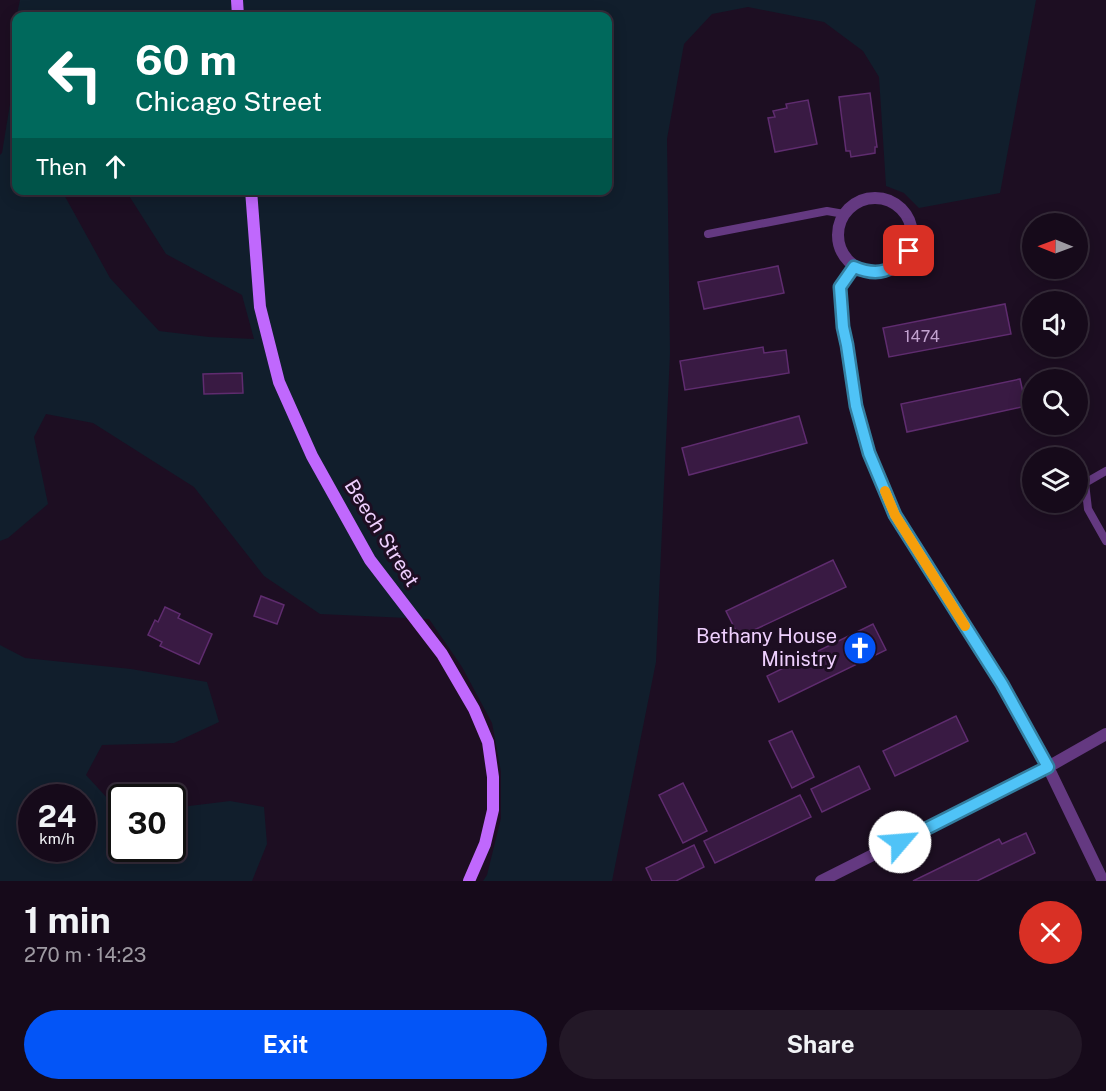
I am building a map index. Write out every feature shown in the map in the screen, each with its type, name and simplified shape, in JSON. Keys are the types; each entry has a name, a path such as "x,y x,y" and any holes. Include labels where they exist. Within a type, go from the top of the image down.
{"street":[{"name":"Beech Street","path":"251,195 260,307 279,382 312,456 370,560 442,654 474,709 488,742 493,777 493,810 485,844 469,881"},
{"path":"867,199 886,200 897,205 904,212 911,229 912,238 909,251 901,262 889,270 876,273 854,267 842,255 837,238 838,226 844,214 854,204 867,199"},
{"path":"854,267 840,287 843,327 856,406 869,453 895,515 1002,684 1048,767 1103,881"},
{"path":"820,881 1048,767 1106,734"}],"lane":[{"path":"708,234 827,211 844,214"},
{"path":"1106,471 1085,483 1088,509 1106,541"}],"shaded area":[{"path":"20,0 1036,0 1000,193 919,208 904,193 886,186 879,77 863,51 824,22 748,7 712,14 684,44 667,139 670,353 656,662 612,881 483,881 487,875 501,818 501,772 492,723 462,667 429,619 320,614 264,576 194,487 93,423 46,414 34,437 48,504 8,538 0,541 0,155 12,98 12,195 64,195 110,278 159,331 254,339 242,295 166,254 129,195 612,195 612,12 17,12"},
{"path":"0,645 25,658 131,669 207,682 219,722 174,743 102,745 86,775 94,784 18,784 18,862 96,862 96,786 108,799 108,862 186,862 186,806 230,801 264,807 267,844 252,881 0,881"}],"building":[{"path":"870,93 877,147 875,147 875,153 851,157 850,151 846,151 839,97"},
{"path":"808,100 817,144 775,152 768,118 775,117 773,111 787,108 786,104"},
{"path":"778,266 784,293 704,309 698,282"},
{"path":"1005,304 1011,334 889,357 883,328"},
{"path":"763,347 764,353 786,350 789,373 685,390 680,361"},
{"path":"242,373 243,393 204,394 203,374"},
{"path":"1020,379 1022,388 1022,407 907,432 901,404"},
{"path":"799,416 807,443 689,475 682,448"},
{"path":"833,560 846,587 739,637 726,611"},
{"path":"261,596 284,605 277,624 254,616"},
{"path":"165,607 180,614 178,618 212,634 199,664 160,646 162,642 148,635 155,620 158,622"},
{"path":"873,624 886,650 779,702 767,676"},
{"path":"956,716 968,741 895,776 883,751"},
{"path":"792,731 814,777 792,788 769,741"},
{"path":"859,766 870,789 822,812 811,789"},
{"path":"683,783 707,831 683,843 659,795"},
{"path":"800,795 811,817 715,863 704,841"},
{"path":"1026,833 1035,853 977,881 913,881 999,839 1002,844"},
{"path":"694,845 704,867 676,881 652,881 646,868"}],"slow traffic":[{"path":"885,491 895,515 965,626"}],"place":[{"name":"Bethany House Ministry","path":"860,648"}],"route":[{"path":"900,842 1048,767 1002,684 895,515 869,453 856,406 843,327 840,287 854,267 876,273 889,270 901,262 909,251"}]}
